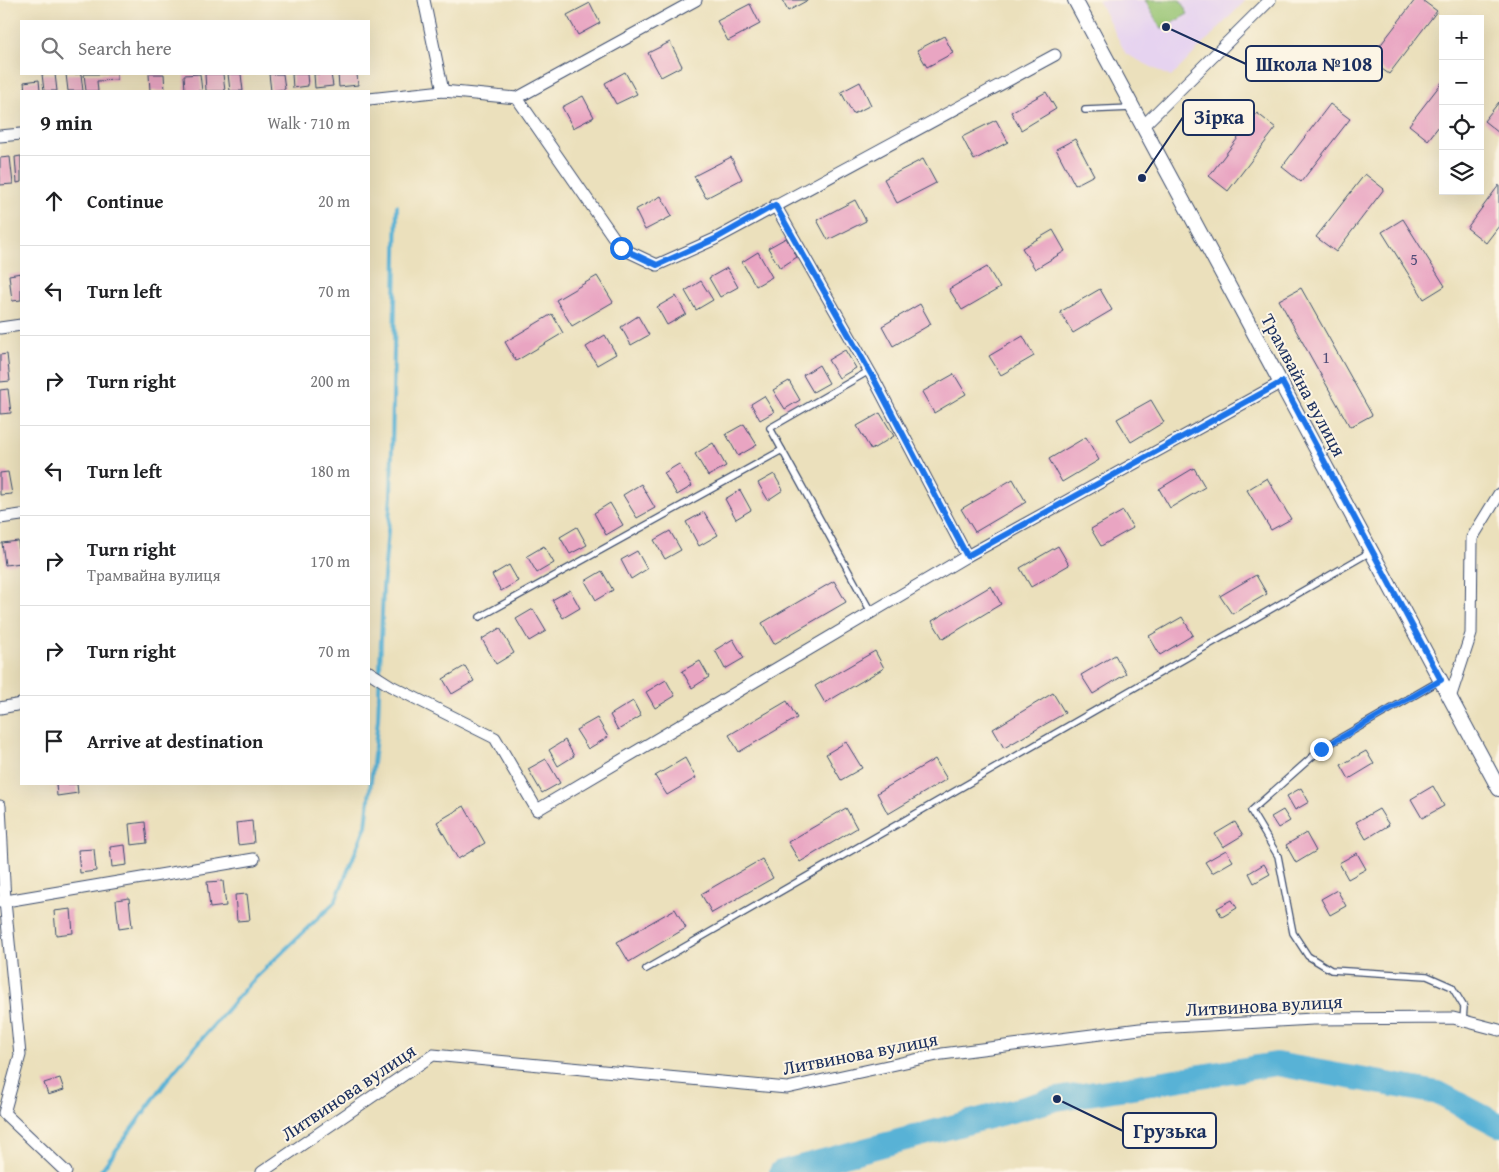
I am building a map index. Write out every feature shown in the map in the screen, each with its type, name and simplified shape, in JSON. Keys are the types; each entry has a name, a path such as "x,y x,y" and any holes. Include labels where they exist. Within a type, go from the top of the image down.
{"street":[{"path":"424,0 443,91"},
{"path":"370,99 443,91 518,98 696,0"},
{"name":"Трамвайна вулиця","path":"1075,0 1282,382 1499,789"},
{"path":"1143,126 1270,0"},
{"path":"518,98 621,248 657,265 715,239 1055,55"},
{"path":"0,136 20,134"},
{"path":"775,205 869,371 967,556"},
{"path":"0,328 20,325"},
{"path":"370,673 391,686 495,738 537,810 967,556 1282,382"},
{"path":"1450,698 1471,634 1472,538 1499,494"},
{"path":"0,518 20,515"},
{"path":"0,708 20,704"},
{"path":"0,806 3,901 20,1055 2,1112 66,1172"},
{"path":"3,901 254,859"},
{"name":"Литвинова вулиця","path":"262,1172 433,1055 786,1088 942,1054 1140,1029 1313,1019 1454,1018 1499,1030"}],"lane":[{"path":"1085,110 1134,108"},
{"path":"869,371 770,428 872,612"},
{"path":"480,617 782,450"},
{"path":"646,969 1372,551"},
{"path":"1441,680 1321,749 1251,812 1278,856 1293,933 1308,956 1331,970 1375,971 1427,976 1452,987 1464,1007 1463,1020"}],"shaded area":[{"path":"1098,0 1246,0 1171,77 1126,54"}],"green space":[{"path":"1145,0 1180,0 1188,14 1161,29"}],"building":[{"path":"782,0 808,0 788,11"},
{"path":"1415,0 1422,0 1437,11 1389,74 1369,60"},
{"path":"590,3 600,23 578,35 567,15"},
{"path":"750,4 760,24 728,41 717,21"},
{"path":"944,36 953,53 927,67 917,50"},
{"path":"670,42 682,66 661,77 648,53"},
{"path":"625,72 637,94 616,104 605,83"},
{"path":"42,75 55,75 57,90 44,90"},
{"path":"66,75 81,75 83,90 68,90"},
{"path":"84,75 117,75 117,80 97,81 98,90 86,90"},
{"path":"149,75 164,75 165,90 150,90"},
{"path":"184,75 200,75 202,90 185,90"},
{"path":"205,75 223,75 225,90 206,90"},
{"path":"228,75 241,75 243,90 230,90"},
{"path":"269,75 283,75 285,89 271,90"},
{"path":"292,75 307,75 308,86 293,88"},
{"path":"314,75 331,75 333,86 315,88"},
{"path":"338,75 357,75 358,85 339,87"},
{"path":"39,80 40,90 25,90 24,82"},
{"path":"860,82 871,105 853,114 841,92"},
{"path":"1439,86 1439,126 1428,140 1409,125"},
{"path":"1046,92 1056,109 1021,130 1011,112"},
{"path":"583,96 594,117 573,128 562,107"},
{"path":"1499,102 1499,133 1484,121"},
{"path":"1330,104 1350,119 1301,182 1282,167"},
{"path":"1257,113 1276,128 1228,191 1209,176"},
{"path":"996,120 1008,142 974,160 962,137"},
{"path":"1075,139 1094,175 1075,185 1056,149"},
{"path":"20,156 20,182 17,183 15,157"},
{"path":"10,157 13,184 0,185 0,158"},
{"path":"731,157 742,179 706,198 694,176"},
{"path":"923,159 936,183 897,203 884,179"},
{"path":"1365,174 1384,189 1336,252 1316,237"},
{"path":"1499,185 1499,226 1486,243 1467,228"},
{"path":"661,196 672,216 645,230 635,210"},
{"path":"855,200 866,221 828,240 817,220"},
{"path":"1403,219 1445,286 1424,299 1382,232"},
{"path":"1053,230 1065,251 1035,269 1022,248"},
{"path":"786,238 797,257 780,268 768,248"},
{"path":"758,252 772,277 756,286 742,262"},
{"path":"987,267 1000,288 962,310 949,289"},
{"path":"727,268 738,287 720,297 709,278"},
{"path":"20,273 20,300 12,301 9,275"},
{"path":"597,276 613,302 572,326 556,300"},
{"path":"701,281 713,300 696,310 685,291"},
{"path":"1301,288 1372,415 1350,427 1279,300"},
{"path":"1100,289 1112,310 1073,333 1060,312"},
{"path":"676,296 686,314 667,325 657,307"},
{"path":"920,304 931,324 893,346 882,326"},
{"path":"552,314 563,333 516,361 505,342"},
{"path":"638,316 649,335 631,345 621,327"},
{"path":"605,335 616,354 597,365 586,347"},
{"path":"1023,336 1034,356 1001,375 989,356"},
{"path":"845,350 856,368 839,378 828,360"},
{"path":"7,354 10,381 0,382 0,355"},
{"path":"819,365 829,383 813,392 803,375"},
{"path":"954,374 966,394 934,413 922,392"},
{"path":"789,381 800,400 785,409 773,390"},
{"path":"8,389 11,413 0,414 0,390"},
{"path":"764,396 774,412 760,420 751,404"},
{"path":"1151,400 1164,422 1131,442 1117,419"},
{"path":"880,413 894,436 871,450 857,426"},
{"path":"744,424 757,445 738,456 726,434"},
{"path":"1086,437 1099,460 1062,482 1049,459"},
{"path":"713,443 726,466 708,476 695,454"},
{"path":"679,464 692,486 677,495 664,473"},
{"path":"1194,468 1205,487 1170,508 1159,489"},
{"path":"8,472 12,494 0,495 0,473"},
{"path":"774,474 783,490 768,500 758,483"},
{"path":"1267,478 1291,519 1271,530 1247,490"},
{"path":"1013,479 1026,502 975,532 961,509"},
{"path":"641,484 655,508 637,518 623,495"},
{"path":"740,490 751,510 736,519 725,499"},
{"path":"610,503 623,525 606,535 594,513"},
{"path":"1123,511 1133,528 1101,546 1091,529"},
{"path":"704,512 718,535 699,546 686,522"},
{"path":"577,527 587,545 570,554 560,537"},
{"path":"670,531 681,550 665,559 654,540"},
{"path":"18,541 20,563 5,565 2,543"},
{"path":"544,546 554,563 537,573 527,556"},
{"path":"1058,546 1069,565 1031,587 1020,568"},
{"path":"637,551 647,569 631,579 621,560"},
{"path":"509,565 518,581 501,591 492,575"},
{"path":"602,571 613,590 596,600 585,581"},
{"path":"1256,575 1267,594 1232,614 1220,596"},
{"path":"834,581 846,602 774,644 762,623"},
{"path":"991,586 1001,604 943,639 932,621"},
{"path":"570,590 580,608 563,618 552,600"},
{"path":"533,609 546,631 529,641 516,619"},
{"path":"1182,617 1193,635 1160,655 1149,636"},
{"path":"500,628 514,653 496,664 482,639"},
{"path":"733,639 744,658 725,669 715,650"},
{"path":"875,651 884,668 825,703 815,686"},
{"path":"1115,655 1126,674 1093,694 1081,675"},
{"path":"700,661 709,677 692,688 682,671"},
{"path":"465,666 474,681 452,694 443,679"},
{"path":"666,680 675,696 655,708 646,692"},
{"path":"1053,693 1065,713 1004,748 993,729"},
{"path":"633,701 641,716 618,730 610,715"},
{"path":"787,701 797,718 739,752 729,735"},
{"path":"597,718 608,737 588,749 576,730"},
{"path":"565,740 574,756 558,766 549,750"},
{"path":"846,742 862,768 841,780 826,754"},
{"path":"1366,751 1374,764 1349,779 1341,765"},
{"path":"685,758 696,778 667,795 655,776"},
{"path":"546,759 560,783 542,793 528,769"},
{"path":"935,759 947,779 888,814 877,793"},
{"path":"56,785 77,785 78,793 57,796"},
{"path":"1433,786 1444,806 1422,818 1411,799"},
{"path":"1301,788 1309,802 1295,810 1287,796"},
{"path":"464,806 485,843 458,859 437,822"},
{"path":"846,808 857,828 800,862 788,842"},
{"path":"1379,809 1389,825 1366,839 1356,822"},
{"path":"1283,810 1290,821 1278,828 1271,817"},
{"path":"252,821 254,843 238,845 236,823"},
{"path":"145,822 147,843 131,845 129,824"},
{"path":"1235,822 1243,835 1223,847 1215,834"},
{"path":"1306,833 1316,851 1296,863 1286,845"},
{"path":"125,845 127,865 112,867 110,847"},
{"path":"94,849 96,871 80,873 78,850"},
{"path":"1226,850 1233,861 1212,873 1205,862"},
{"path":"1357,853 1366,869 1348,879 1339,863"},
{"path":"762,859 773,878 712,913 701,894"},
{"path":"1264,864 1270,874 1254,883 1249,873"},
{"path":"223,881 226,906 210,908 207,882"},
{"path":"1337,890 1346,906 1330,915 1321,899"},
{"path":"247,894 250,920 237,921 235,895"},
{"path":"129,898 132,927 119,929 116,900"},
{"path":"1232,900 1237,908 1222,917 1217,908"},
{"path":"71,909 73,933 56,935 54,911"},
{"path":"675,909 686,928 629,962 617,942"},
{"path":"60,1078 64,1090 48,1095 44,1083"}],"waterway":[{"path":"100,1172 174,1071 250,983 335,902 366,826 378,719 383,588 391,496 397,206"},
{"path":"781,1172 1057,1099 1276,1064 1438,1093 1499,1125"}],"place":[{"name":"Школа №108","path":"1166,27"},
{"name":"Зірка","path":"1142,178"},
{"name":"Грузька","path":"1057,1099"}],"route":[{"path":"621,248 657,265 715,239 775,205 875,381 967,556 1282,382 1441,680 1321,749"}]}
